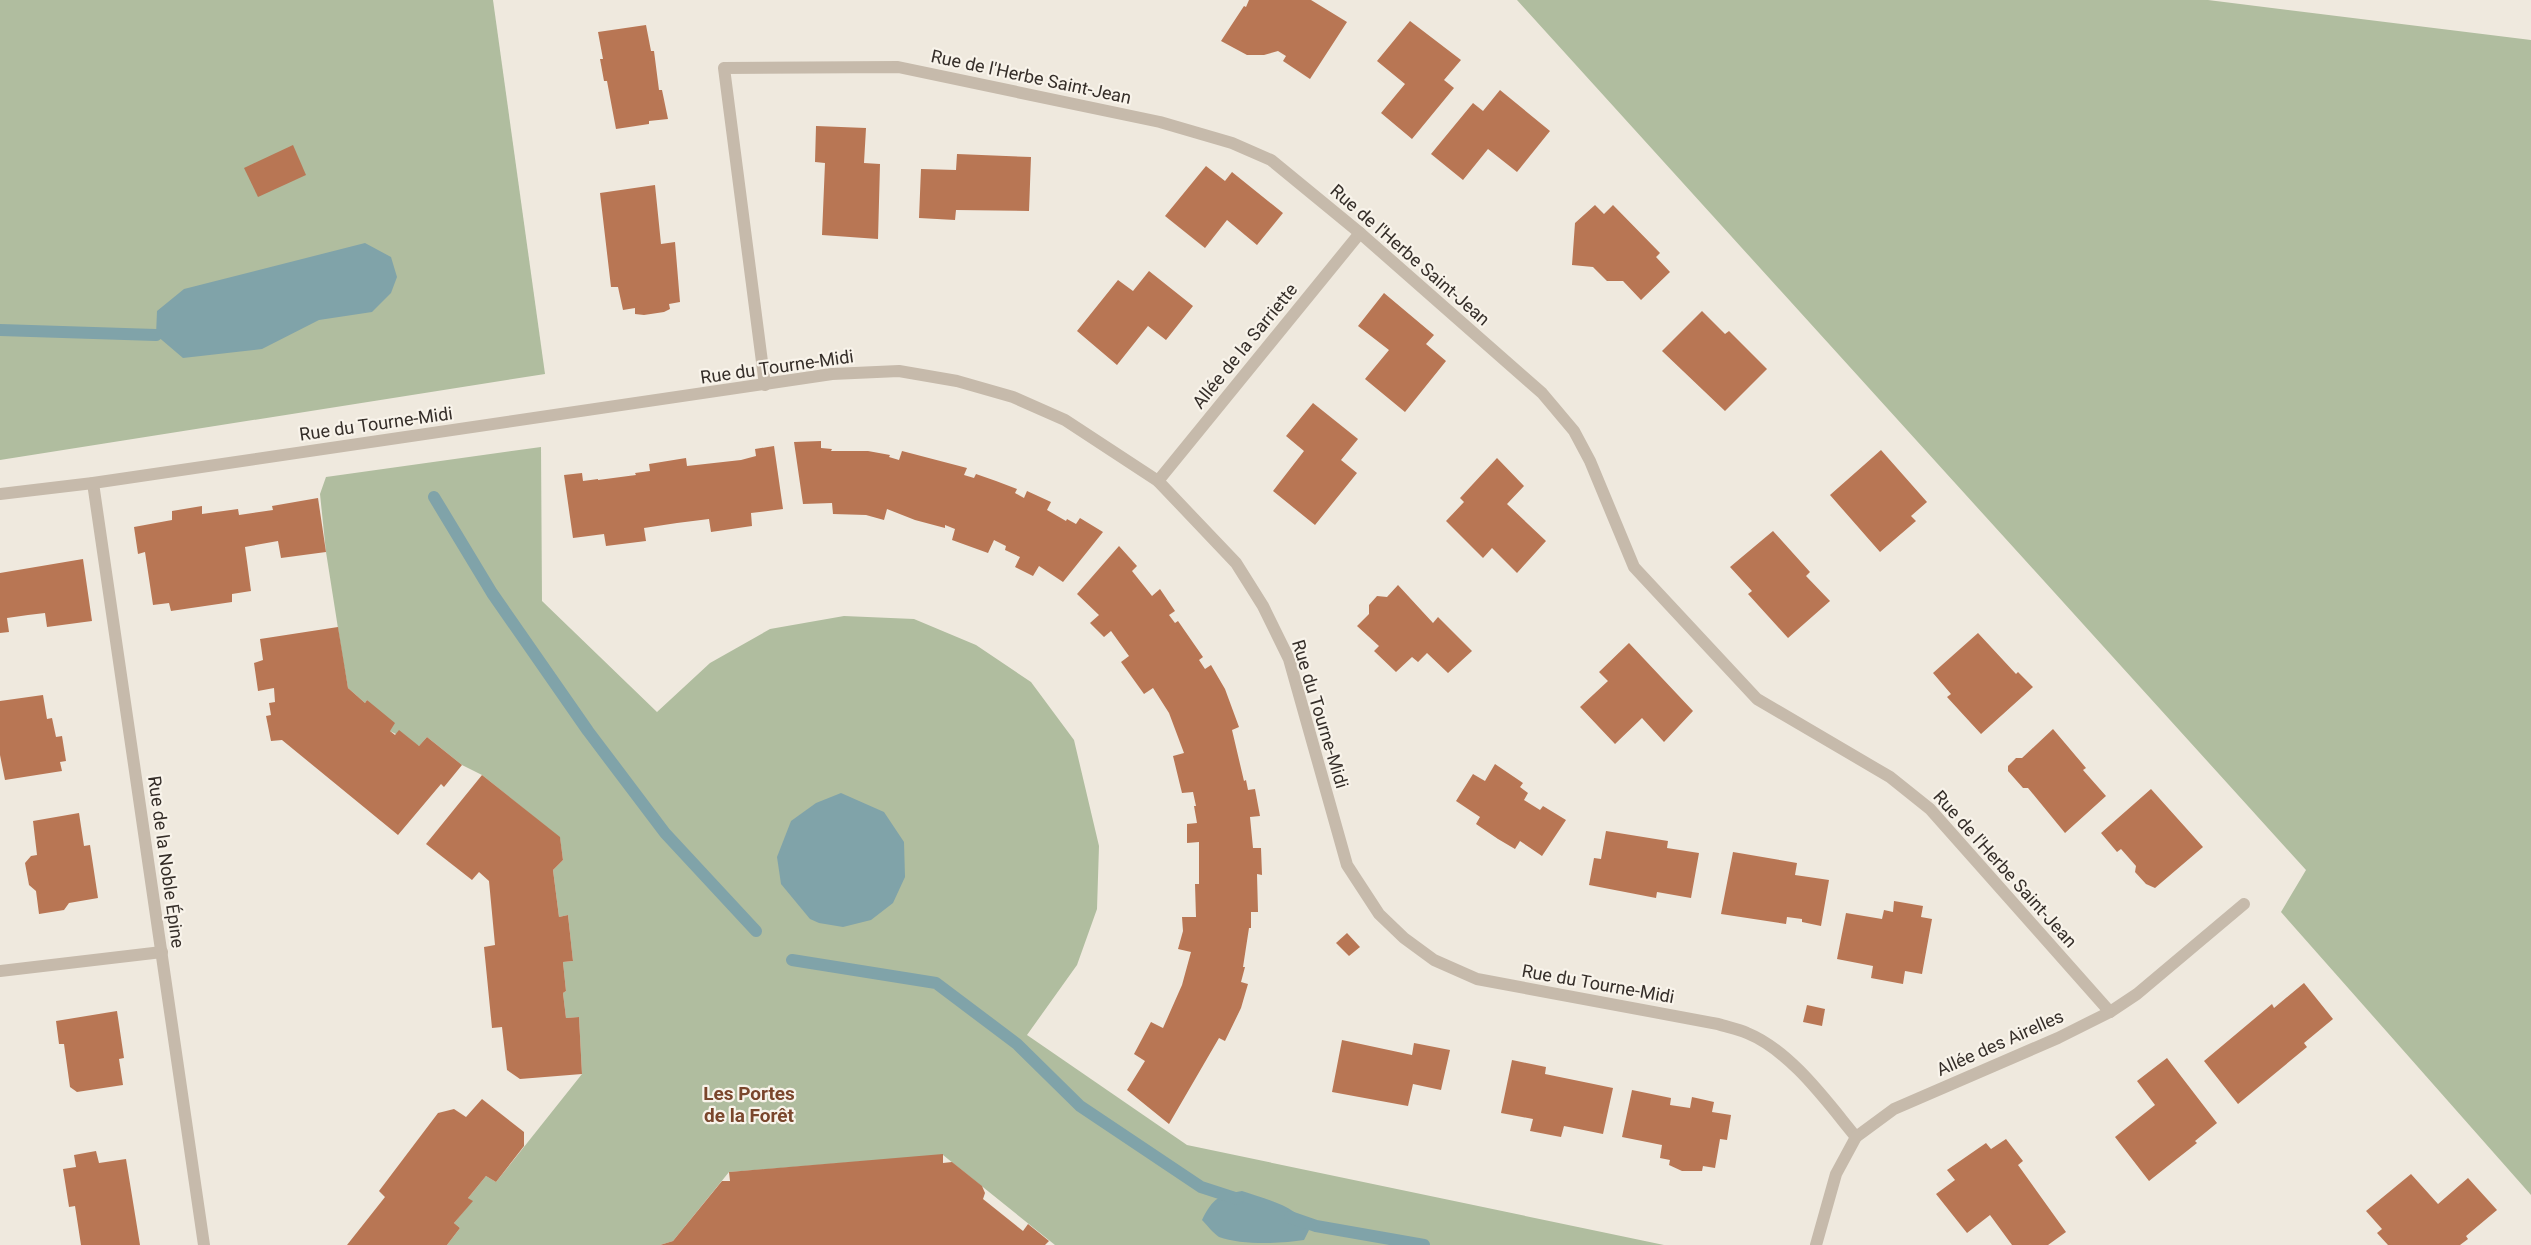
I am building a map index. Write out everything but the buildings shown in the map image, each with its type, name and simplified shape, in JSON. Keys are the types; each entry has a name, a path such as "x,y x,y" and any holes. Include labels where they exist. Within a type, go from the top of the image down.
{"street":[{"name":"Rue de l'Herbe Saint-Jean","path":"765,385 724,68 898,67 1160,122 1232,143 1271,160 1360,234 1542,392 1574,431 1590,462 1634,567 1756,699 1890,777 1930,809 2110,1012"},
{"name":"Allée de la Sarriette","path":"1158,481 1360,234"},
{"name":"Rue du Tourne-Midi","path":"0,494 92,483 832,374 899,371 957,381 1013,397 1066,420 1158,481 1236,563 1263,606 1289,659 1347,865 1379,914 1404,938 1434,960 1477,979 1718,1024 1749,1034 1782,1055 1795,1067 1813,1085 1856,1137"},
{"name":"Rue de la Noble Épine","path":"92,483 204,1245"},
{"name":"Allée des Airelles","path":"1816,1245 1836,1174 1856,1137 1894,1109 2058,1038 2110,1012 2136,994 2244,904"},
{"path":"0,971 162,952"}],"green space":[{"path":"0,0 493,0 545,374 0,460"},
{"path":"1517,0 2208,0 2531,40 2531,1195 2281,912 2306,870"},
{"path":"541,447 542,601 657,712 710,663 770,629 844,616 914,619 976,645 1031,682 1074,740 1099,846 1097,909 1077,965 1027,1035 1187,1145 1664,1245 1055,1245 943,1155 729,1172 673,1241 660,1245 447,1245 460,1228 454,1223 472,1201 468,1198 486,1176 496,1182 582,1074 579,1017 566,1018 563,993 566,991 563,962 573,961 568,915 559,917 553,870 563,860 560,838 482,775 462,765 427,737 419,746 390,731 367,700 365,703 348,688 326,552 320,494 326,477"}],"water":[{"path":"365,243 391,257 397,277 391,293 372,312 319,320 262,349 183,358 156,335 157,311 184,289"},
{"path":"841,793 884,812 904,842 905,877 893,903 871,920 843,927 819,923 810,919 781,884 777,857 791,821 816,803"},
{"path":"1242,1191 1281,1204 1298,1215 1309,1230 1304,1240 1249,1243 1219,1237 1202,1220 1213,1202 1222,1196"}],"waterway":[{"path":"0,330 156,335"},
{"path":"434,497 492,593 588,731 665,833 756,931"},
{"path":"792,960 936,983 1017,1044 1080,1106 1201,1187 1238,1199"},
{"path":"1290,1217 1316,1226 1424,1245"}],"district":[{"name":"Les Portes de la Forêt","path":"749,1104"}]}
